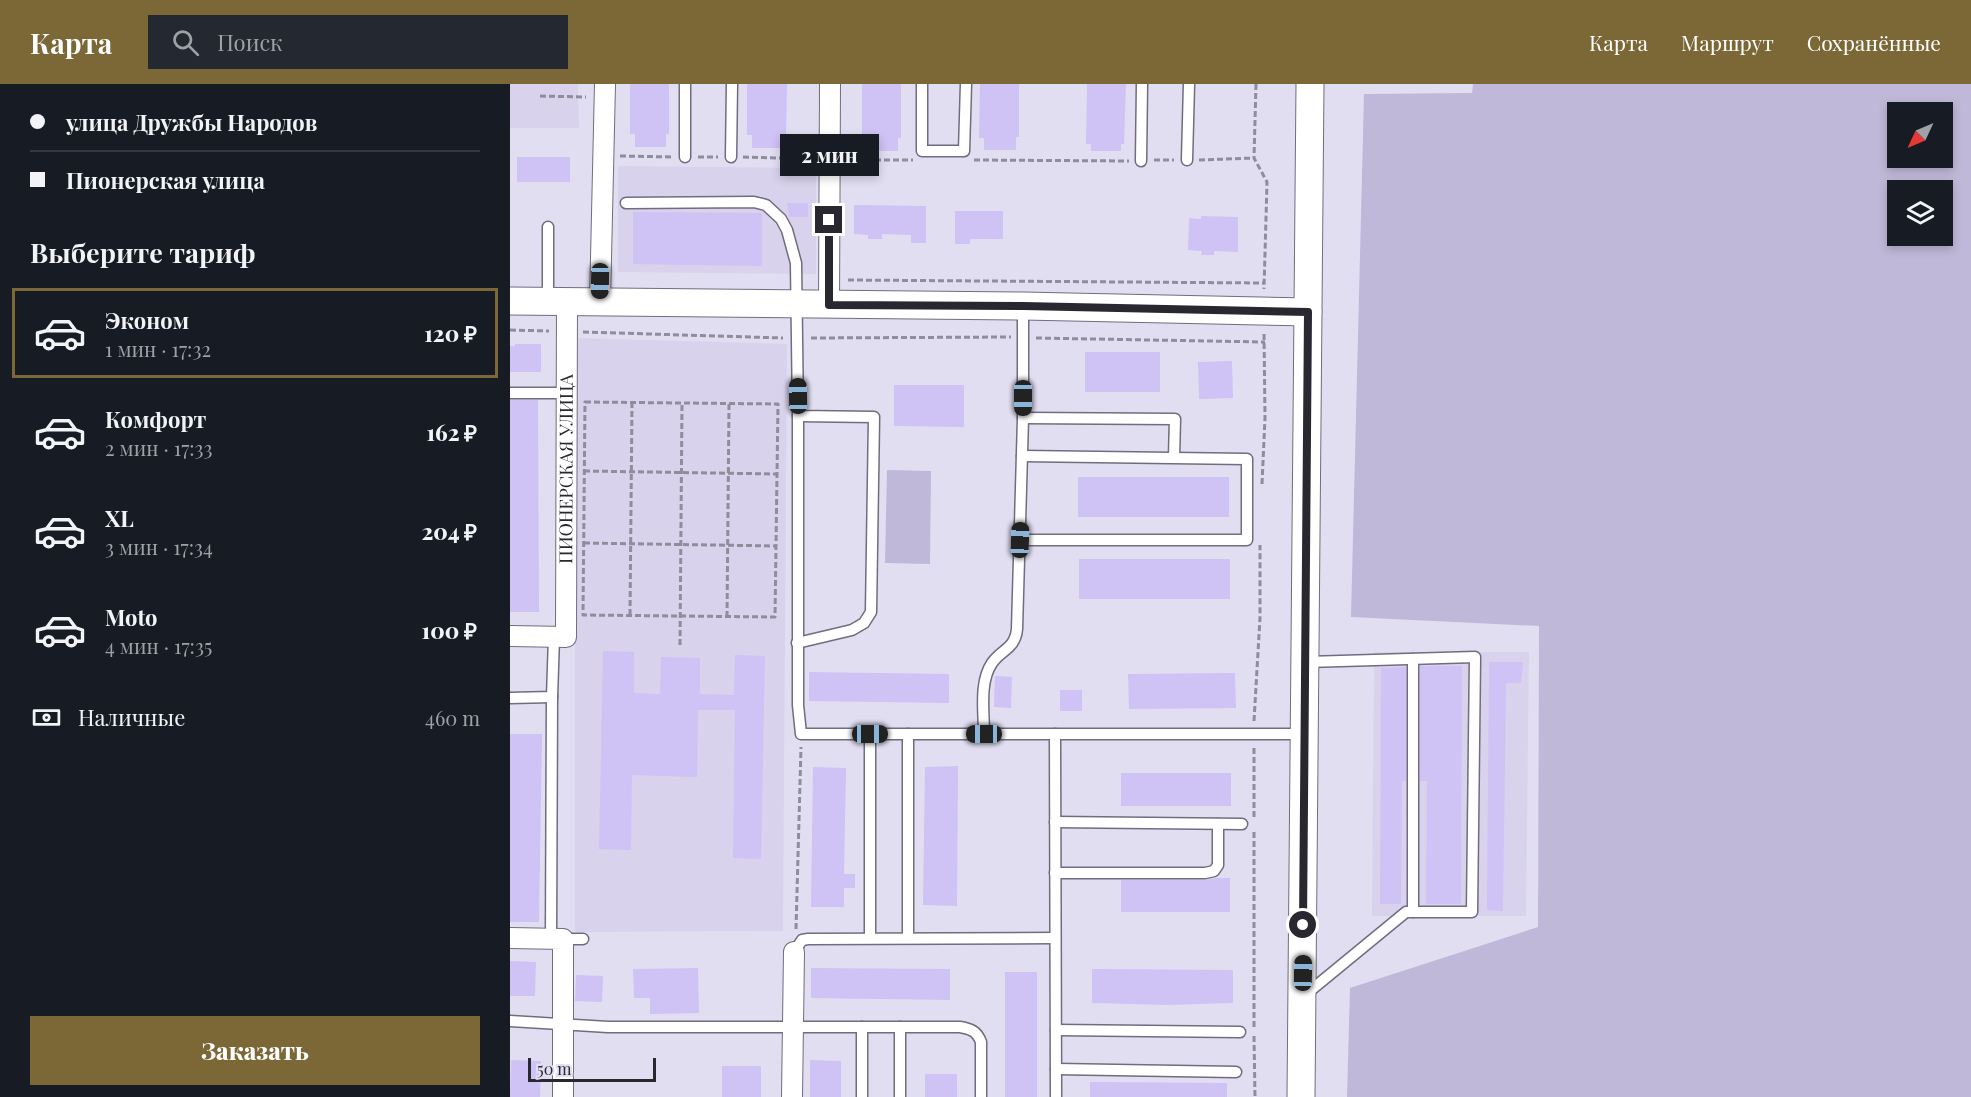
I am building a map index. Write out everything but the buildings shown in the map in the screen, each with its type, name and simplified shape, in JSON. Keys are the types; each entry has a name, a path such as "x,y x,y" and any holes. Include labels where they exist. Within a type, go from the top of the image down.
{"street":[{"path":"829,305 830,84"},
{"path":"1301,1097 1310,84"},
{"path":"600,302 604,91"},
{"path":"510,302 1023,306 1308,312"},
{"name":"ПИОНЕРСКАЯ УЛИЦА","path":"540,636 566,637 567,332 557,302"},
{"path":"510,636 540,636"},
{"path":"510,938 557,939 563,1023 563,1097"},
{"path":"792,1097 794,952"}],"lane":[{"path":"685,157 686,84"},
{"path":"731,157 732,84"},
{"path":"922,84 921,151 964,151 966,84"},
{"path":"1141,160 1142,84"},
{"path":"1187,160 1189,84"},
{"path":"626,203 754,202 766,205 781,219 787,230 796,263 797,643 801,734 1305,734"},
{"path":"548,228 557,302"},
{"path":"984,734 986,674 992,663 1014,642 1016,636 1023,418 1023,306"},
{"path":"510,393 567,393"},
{"path":"797,643 852,630 864,623 871,612 874,417 798,416"},
{"path":"1023,418 1175,419 1174,457"},
{"path":"1020,540 1247,540 1247,459 1022,456"},
{"path":"540,636 554,637 552,697 557,939 584,939"},
{"path":"1302,997 1406,912 1472,912 1475,657 1306,662"},
{"path":"1413,658 1413,912"},
{"path":"510,698 552,697"},
{"path":"870,734 870,938"},
{"path":"908,734 908,938"},
{"path":"1055,734 1056,1097"},
{"path":"1055,822 1242,824"},
{"path":"1055,873 1205,873 1214,871 1218,865 1218,824"},
{"path":"794,952 802,940 1055,938"},
{"path":"510,1021 608,1027 960,1027 978,1034 981,1042 981,1097"},
{"path":"862,1027 862,1097"},
{"path":"900,1027 900,1097"},
{"path":"1056,1030 1240,1032"},
{"path":"1056,1069 1236,1072"}],"path":[{"path":"1256,84 1254,158 1267,182 1262,493"},
{"path":"540,96 604,91"},
{"path":"510,330 797,338 1023,337 1265,342"},
{"path":"585,402 682,403 778,404 776,617 583,615 585,402"},
{"path":"630,615 632,402"},
{"path":"680,645 682,403"},
{"path":"727,617 729,404"},
{"path":"584,471 777,474"},
{"path":"1255,1097 1254,734 1260,618 1260,542"},
{"path":"584,543 776,546"},
{"path":"794,952 801,734"}],"shaded area":[{"path":"510,84 578,84 579,128 510,128"},
{"path":"1473,84 1971,84 1971,1097 1347,1097 1350,988 1538,927 1539,626 1351,617 1364,94 1472,93"},
{"path":"618,166 816,168 816,274 618,272"},
{"path":"575,338 787,344 783,931 575,932"},
{"path":"887,470 931,471 930,564 885,563"},
{"path":"1374,652 1529,652 1526,916 1372,916"}],"route":[{"path":"829,220 829,305 1023,306 1308,312 1303,925"}]}
